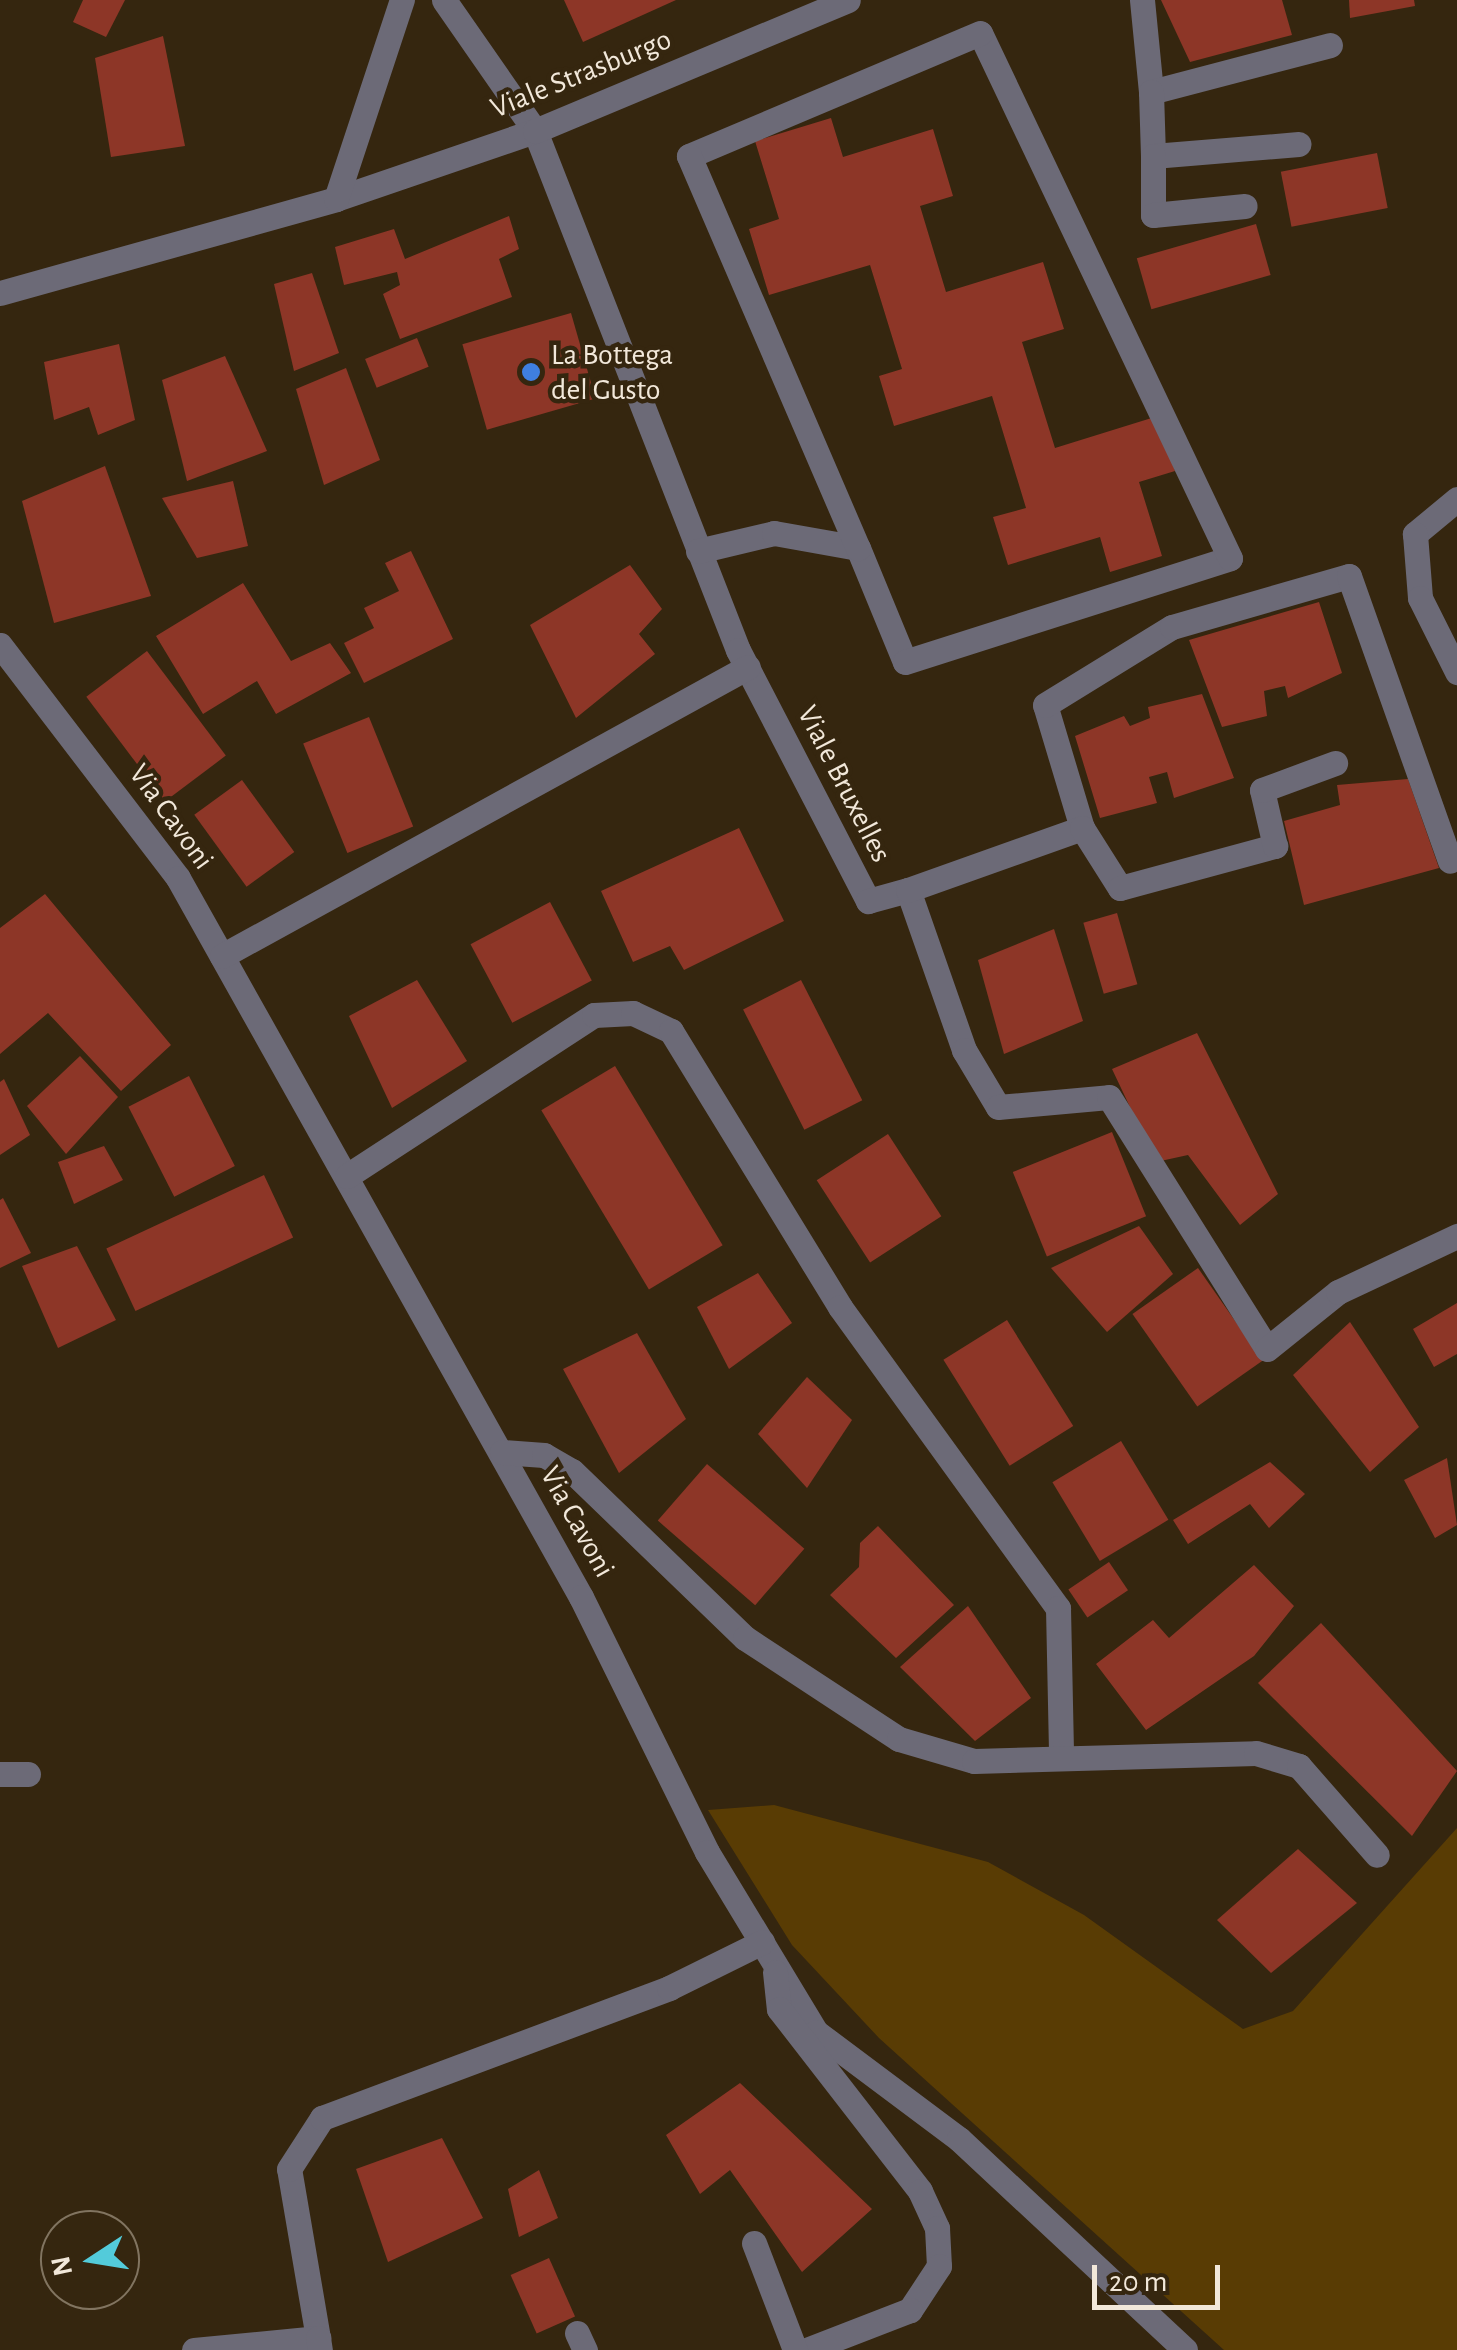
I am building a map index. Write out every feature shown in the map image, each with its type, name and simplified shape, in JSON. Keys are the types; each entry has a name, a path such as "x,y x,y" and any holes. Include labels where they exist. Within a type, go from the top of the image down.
{"street":[{"path":"336,199 402,0"},
{"name":"Viale Bruxelles","path":"444,0 534,130 698,551 748,667 868,901 908,890 964,1050 998,1107 1109,1097 1267,1350 1338,1292 1457,1236"},
{"name":"Viale Strasburgo","path":"0,293 336,199 534,130 848,0"},
{"path":"1142,0 1151,92 1152,216 1245,206"},
{"path":"980,33 1230,558 905,662 858,548 689,156 980,33"},
{"path":"1151,92 1330,44"},
{"path":"1153,156 1299,144"},
{"path":"1457,498 1415,534 1420,598 1457,672"},
{"path":"698,551 774,534 858,548"},
{"path":"1334,763 1262,790 1275,846 1120,888 1082,828 1046,705 1172,627 1349,576 1450,860"},
{"name":"Via Cavoni","path":"0,645 178,878 502,1452 768,1952 816,2032 960,2140 1185,2350"},
{"path":"222,956 748,667"},
{"path":"908,890 1082,828"},
{"path":"347,1176 594,1015 633,1013 671,1031 840,1307 1058,1608 1060,1756"},
{"path":"502,1452 544,1454 572,1472 745,1638 899,1740 974,1760 1256,1753 1299,1766 1377,1855"},
{"path":"0,1774 28,1774"},
{"path":"194,2350 319,2344 289,2169 322,2118 768,1952 779,2008 920,2191 938,2228 939,2266 910,2310 807,2350"},
{"path":"754,2243 794,2350"}],"shaded area":[{"path":"774,1805 988,1862 1084,1915 1243,2029 1293,2011 1457,1828 1457,2350 1224,2350 879,2038 792,1945 708,1810"}],"building":[{"path":"83,0 125,0 106,37 73,22"},
{"path":"564,0 676,0 583,42"},
{"path":"1161,0 1282,0 1292,35 1190,62"},
{"path":"1349,0 1414,0 1415,6 1350,18"},
{"path":"163,36 185,146 111,157 95,58"},
{"path":"831,118 843,157 933,129 953,196 920,206 946,292 1043,262 1064,329 1022,342 1055,448 1158,416 1175,471 1139,482 1162,556 1110,572 1100,537 1008,565 993,517 1026,508 992,396 894,426 879,376 902,369 870,265 769,295 749,229 779,219 755,141"},
{"path":"1377,153 1388,208 1291,227 1281,172"},
{"path":"509,216 519,249 499,259 512,297 400,339 383,294 400,285 397,272 344,285 335,247 394,229 405,259"},
{"path":"1256,224 1271,275 1151,309 1137,258"},
{"path":"312,273 339,353 294,371 274,284"},
{"name":"La Bottega del Gusto","path":"571,313 596,399 487,430 462,344"},
{"path":"417,338 429,367 377,388 365,359"},
{"path":"119,344 135,420 98,435 89,407 54,420 44,362"},
{"path":"225,356 267,451 187,481 162,380"},
{"path":"346,368 380,460 324,485 296,389"},
{"path":"105,466 151,596 54,623 22,501"},
{"path":"233,481 248,546 197,558 162,498"},
{"path":"411,551 453,639 364,683 344,643 374,628 364,608 399,591 385,563"},
{"path":"630,565 662,609 639,634 655,654 576,718 530,625"},
{"path":"243,583 291,661 330,643 351,673 276,714 257,681 203,714 156,636"},
{"path":"1319,602 1342,673 1288,698 1285,686 1264,691 1267,716 1222,727 1189,640"},
{"path":"147,651 226,756 165,801 86,697"},
{"path":"1202,694 1234,778 1174,798 1167,772 1149,777 1157,803 1100,818 1075,736 1124,716 1130,726 1150,718 1148,707"},
{"path":"369,717 413,826 347,853 303,744"},
{"path":"1408,779 1439,868 1304,905 1284,821 1340,805 1337,785"},
{"path":"242,780 294,852 247,887 194,815"},
{"path":"739,828 784,921 684,970 670,946 633,962 601,891"},
{"path":"45,894 171,1045 121,1091 48,1013 0,1054 0,928"},
{"path":"550,902 592,981 512,1023 471,944"},
{"path":"1117,913 1137,984 1104,994 1083,923"},
{"path":"1054,929 1083,1021 1004,1054 978,960"},
{"path":"417,980 467,1061 392,1108 349,1016"},
{"path":"801,980 862,1100 804,1130 743,1010"},
{"path":"1197,1033 1278,1194 1240,1225 1188,1155 1156,1162 1112,1069"},
{"path":"80,1056 118,1097 66,1154 27,1106"},
{"path":"615,1066 723,1245 649,1289 541,1110"},
{"path":"189,1076 235,1166 174,1197 128,1107"},
{"path":"4,1079 30,1135 0,1155 0,1082"},
{"path":"1112,1132 1146,1216 1047,1256 1013,1172"},
{"path":"888,1134 941,1216 870,1262 817,1180"},
{"path":"104,1146 123,1180 74,1204 58,1162"},
{"path":"264,1175 293,1238 135,1311 106,1249"},
{"path":"3,1198 31,1253 0,1268 0,1200"},
{"path":"1139,1226 1173,1274 1107,1332 1051,1268"},
{"path":"77,1246 116,1320 58,1348 22,1266"},
{"path":"1198,1268 1263,1361 1197,1406 1132,1314"},
{"path":"758,1273 792,1323 729,1369 697,1307"},
{"path":"1457,1303 1457,1354 1434,1367 1413,1329"},
{"path":"1007,1320 1073,1426 1010,1466 943,1360"},
{"path":"1350,1322 1419,1427 1370,1472 1293,1375"},
{"path":"637,1333 686,1419 619,1473 563,1369"},
{"path":"807,1377 852,1420 807,1488 758,1434"},
{"path":"1121,1441 1168,1520 1100,1561 1052,1482"},
{"path":"1447,1458 1457,1525 1435,1538 1404,1480"},
{"path":"1270,1462 1305,1494 1269,1528 1250,1504 1188,1544 1173,1520"},
{"path":"707,1464 804,1549 755,1605 658,1521"},
{"path":"878,1526 954,1605 896,1658 830,1595 859,1567 860,1543"},
{"path":"1109,1562 1128,1590 1087,1618 1068,1589"},
{"path":"1254,1565 1294,1606 1254,1656 1146,1730 1096,1664 1153,1620 1169,1638"},
{"path":"968,1606 1031,1698 975,1741 900,1667"},
{"path":"1321,1623 1457,1771 1412,1836 1258,1683"},
{"path":"1298,1849 1357,1903 1271,1973 1217,1920"},
{"path":"740,2083 872,2209 802,2272 730,2170 700,2194 666,2135"},
{"path":"442,2138 483,2218 388,2262 356,2169"},
{"path":"539,2170 558,2218 519,2237 508,2189"},
{"path":"549,2258 575,2316 537,2334 511,2275"}],"place":[{"name":"La Bottega del Gusto","path":"531,372"}]}
